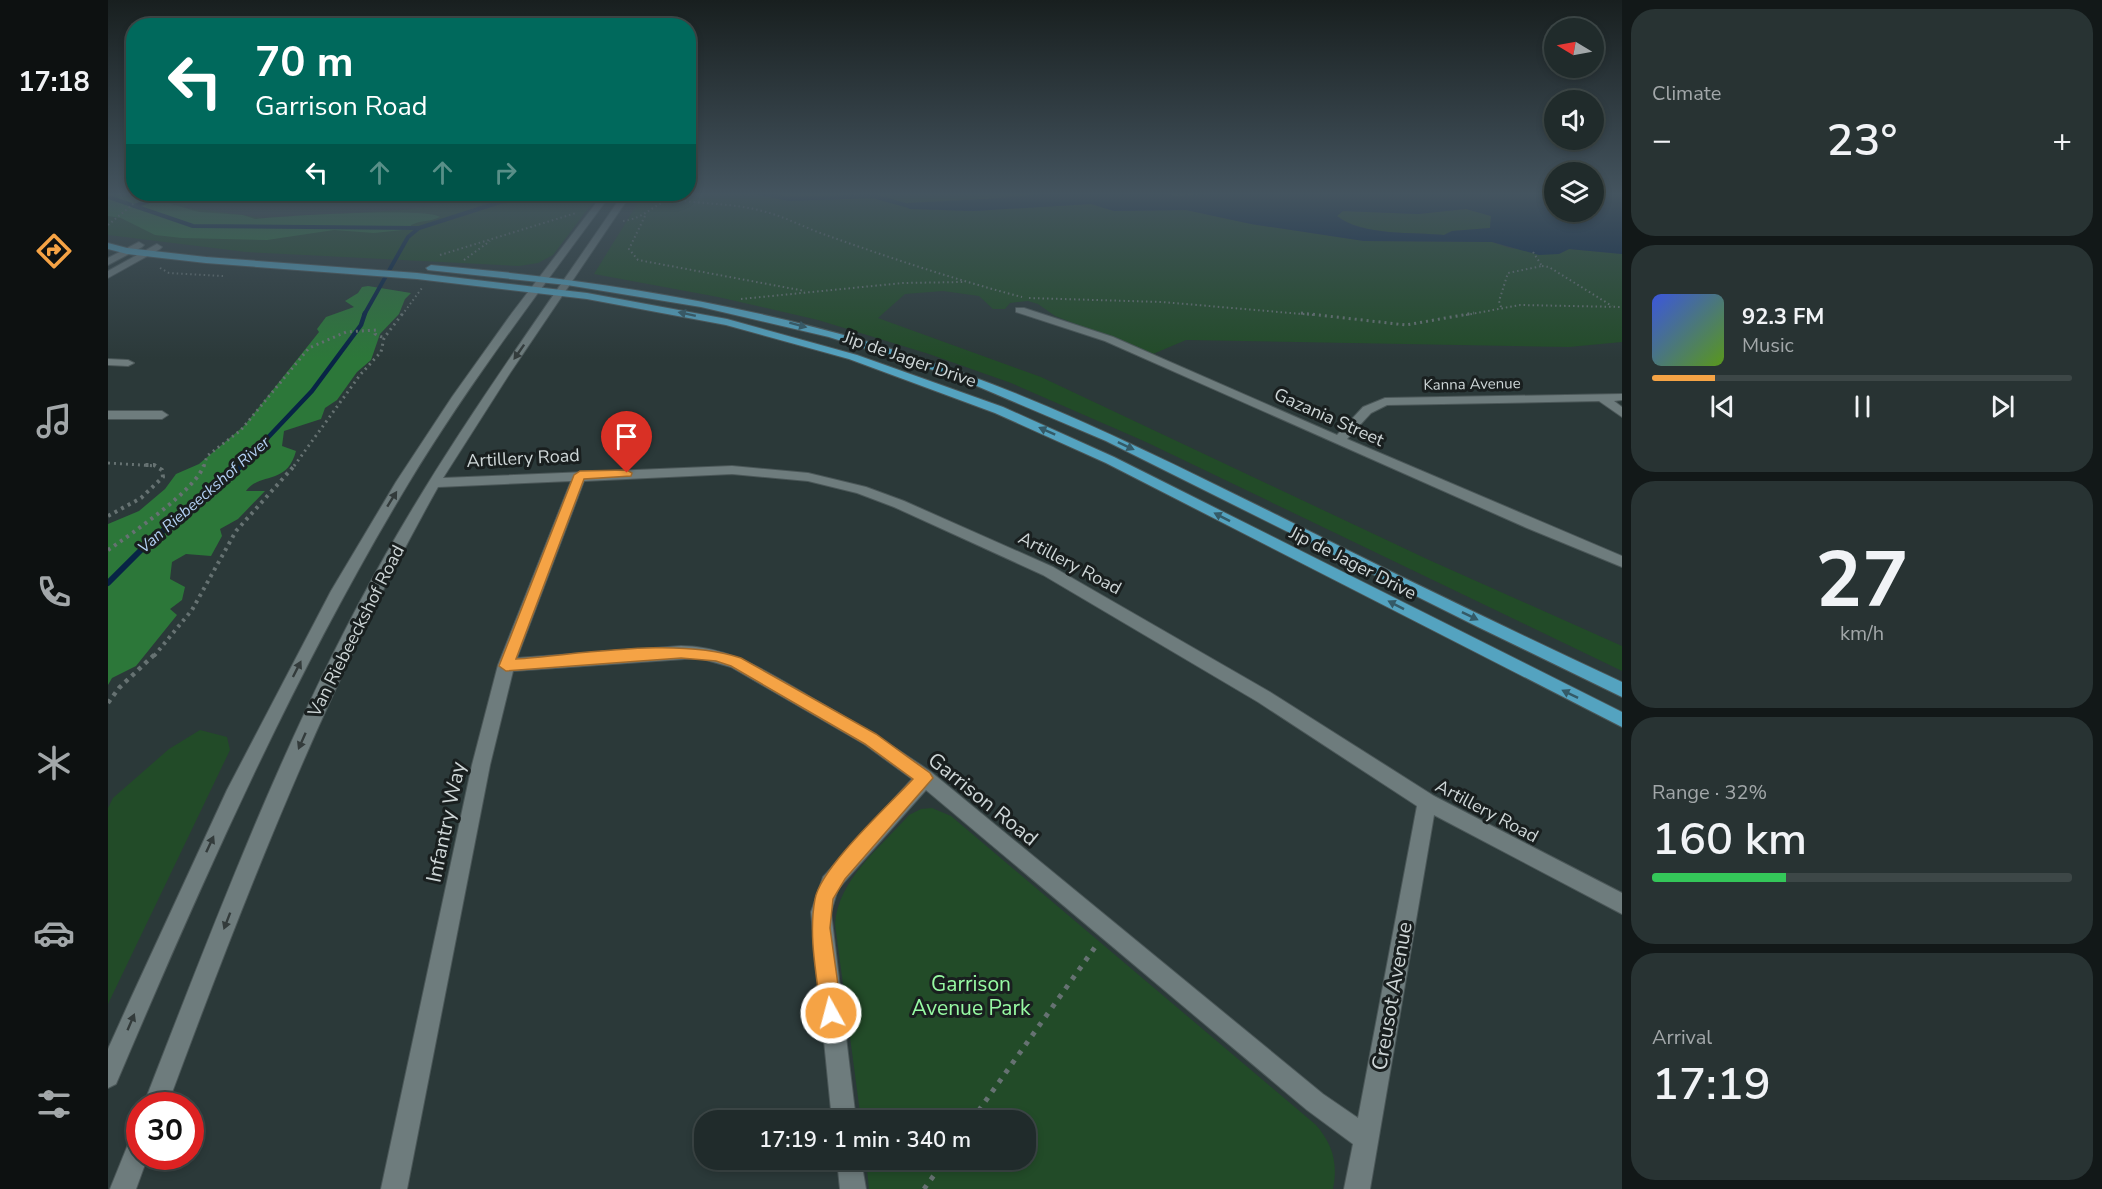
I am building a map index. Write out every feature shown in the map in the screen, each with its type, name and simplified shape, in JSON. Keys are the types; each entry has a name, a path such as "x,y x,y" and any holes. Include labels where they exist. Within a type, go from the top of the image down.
{"main road":[{"name":"Jip de Jager Drive","path":"118,248 146,253 348,270 545,278 695,301 771,318 876,347 971,380 1126,446 1622,690"},
{"name":"Jip de Jager Drive","path":"172,248 255,257 357,263 664,309 772,333 881,366 999,410 1110,460 1622,720"},
{"path":"129,263 152,258 275,268 311,267"}],"street":[{"path":"108,262 129,248"},
{"path":"108,275 154,248"},
{"name":"Van Riebeeckshof Road","path":"108,1076 210,845 324,618 377,524 441,422 567,248"},
{"name":"Van Riebeeckshof Road","path":"160,1092 240,888 334,670 434,483 481,407 590,248"},
{"name":"Gazania Street","path":"1020,310 1109,339 1338,441 1622,562"},
{"path":"108,362 128,363"},
{"name":"Kanna Avenue","path":"1338,441 1367,410 1385,402 1622,397"},
{"path":"1603,398 1622,413"},
{"path":"108,415 162,415"},
{"name":"Artillery Road","path":"434,483 697,471 771,472 836,483 899,504 1016,556 1091,595 1264,696 1426,802 1622,904"},
{"name":"Infantry Way","path":"394,1189 478,776 506,666 580,475"},
{"name":"Garrison Road","path":"506,666 681,652 717,656 736,662 870,739 925,778 1315,1102 1366,1139"},
{"path":"843,1110 821,912 827,891 839,873 925,778"},
{"name":"Creusot Avenue","path":"1357,1189 1426,802"},
{"path":"123,1189 131,1170"},
{"path":"850,1170 853,1189"}],"path":[{"path":"439,256 461,248"},
{"path":"461,262 480,248"},
{"path":"629,248 638,260 809,292"},
{"path":"866,248 1002,293 1043,300 1173,303 1290,311 1406,325 1501,307 1533,304 1622,307"},
{"path":"1533,252 1542,266"},
{"path":"1501,307 1499,301 1508,273 1542,266 1550,267 1613,307"},
{"path":"736,299 903,283 967,282"},
{"path":"108,703 119,688 152,658 192,610 236,531 295,465 341,400 381,352 384,338 422,286"},
{"path":"108,550 146,523 192,483 202,472 207,456 241,430 309,348 346,332 376,330 375,334 384,338"},
{"path":"108,463 154,465 162,470 163,477 141,498 108,516"},
{"path":"979,1110 1107,930"},
{"path":"924,1189 938,1170"}],"green space":[{"path":"217,248 558,248 553,255 538,263 519,266 246,252"},
{"path":"610,248 1513,248 1559,254 1569,249 1622,254 1622,342 1569,347 1186,340 1153,354 1055,316 1038,304 1028,301 1010,303 1005,309 993,309 979,296 943,291 905,294 878,318 1041,377 1429,560 1622,646 1622,671 1146,442 1011,383 929,354 818,320 718,297 594,274"},
{"path":"362,287 411,293 405,299 399,314 380,334 371,360 357,372 337,400 325,408 321,419 284,431 282,446 296,451 292,462 280,474 252,485 246,491 265,491 238,519 220,529 222,536 211,556 186,554 172,562 170,579 185,587 182,600 170,609 177,615 136,666 112,678 108,685 108,524 139,511 165,489 176,474 199,464 244,426 319,332 317,329 326,317 354,307 345,301 358,293"},
{"path":"200,730 227,737 230,750 108,1004 108,808 113,798 169,749"},
{"name":"Garrison Avenue Park","path":"932,808 951,816 1316,1125 1327,1140 1333,1155 1335,1171 1333,1189 869,1189 867,1170 1036,1170 1036,1110 860,1110 835,924 838,908 852,878 909,815 921,809"}],"water":[{"path":"1515,248 1622,248 1622,254 1569,249 1559,254 1539,255"}],"waterway":[{"name":"Van Riebeeckshof River","path":"365,314 402,248"},
{"name":"Van Riebeeckshof River","path":"242,465 312,391 361,325 365,314"},
{"name":"Van Riebeeckshof River","path":"108,583 146,545 242,465"}],"route":[{"path":"627,473 580,475 506,666 681,652 699,652 717,656 736,662 870,739 925,778 830,884 821,912 821,928 831,1013"}]}
